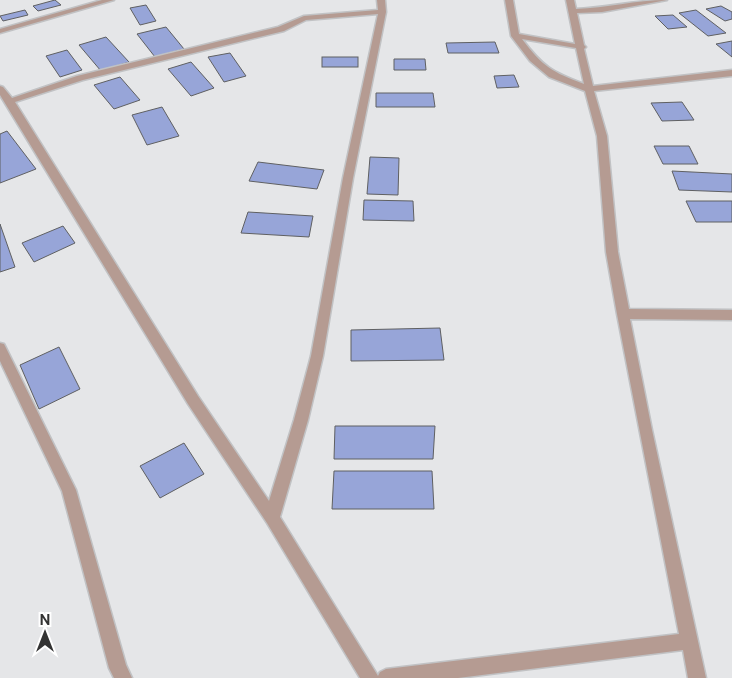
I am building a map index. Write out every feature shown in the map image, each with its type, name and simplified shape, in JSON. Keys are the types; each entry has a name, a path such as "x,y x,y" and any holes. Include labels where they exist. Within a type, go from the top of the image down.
{"street":[{"path":"0,31 110,0"},
{"path":"272,518 301,420 317,356 348,178 382,12 381,0"},
{"path":"510,0 515,36 533,59 552,75 589,90 732,73"},
{"path":"663,0 602,10 572,5 582,47 589,90 602,136 612,252 623,314 645,430 697,678"},
{"path":"10,101 80,78 281,29 310,17 382,12"},
{"path":"515,36 582,47"},
{"path":"0,89 10,101 192,400 272,518 370,678"},
{"path":"623,314 732,315"},
{"path":"0,348 69,490 118,668 123,678"},
{"path":"386,678 689,641"}],"building":[{"path":"55,0 61,5 38,11 33,6"},
{"path":"146,5 156,21 140,25 130,8"},
{"path":"721,6 732,12 732,19 725,21 706,9"},
{"path":"25,10 28,15 3,21 0,16"},
{"path":"696,10 726,33 708,36 679,13"},
{"path":"673,15 687,27 668,29 655,16"},
{"path":"166,27 184,49 155,57 137,34"},
{"path":"106,37 129,62 101,71 79,45"},
{"path":"732,41 732,57 716,44"},
{"path":"495,42 499,53 448,53 446,43"},
{"path":"67,50 82,70 60,77 46,56"},
{"path":"230,53 246,76 224,82 208,57"},
{"path":"322,57 358,57 358,67 322,67"},
{"path":"394,59 425,59 426,70 394,70"},
{"path":"191,62 214,88 191,96 168,69"},
{"path":"514,75 519,87 497,88 494,76"},
{"path":"120,77 140,100 114,109 94,85"},
{"path":"376,93 433,93 435,107 376,107"},
{"path":"682,102 694,120 662,121 651,103"},
{"path":"162,107 179,136 147,145 132,115"},
{"path":"7,131 36,169 0,183 0,134"},
{"path":"654,146 689,146 698,164 663,164"},
{"path":"370,157 399,158 398,195 367,194"},
{"path":"258,162 324,170 317,189 249,181"},
{"path":"672,171 732,174 732,192 679,190"},
{"path":"364,200 413,201 414,221 363,220"},
{"path":"686,201 732,201 732,222 696,222"},
{"path":"248,212 313,216 309,237 241,233"},
{"path":"0,224 15,267 0,272"},
{"path":"63,226 75,243 34,262 22,243"},
{"path":"440,328 444,360 351,361 351,330"},
{"path":"59,347 80,389 39,409 20,365"},
{"path":"335,426 435,426 433,459 334,459"},
{"path":"184,443 204,474 160,498 140,466"},
{"path":"334,471 432,471 434,509 332,509"}]}
